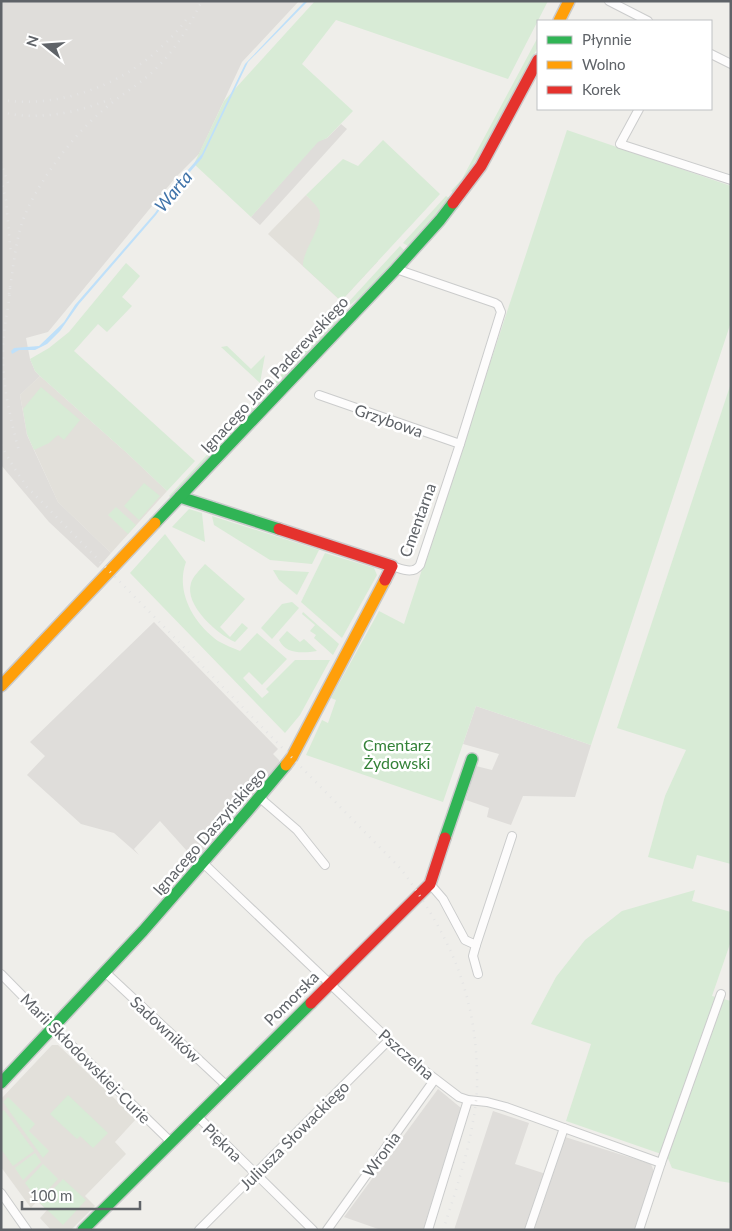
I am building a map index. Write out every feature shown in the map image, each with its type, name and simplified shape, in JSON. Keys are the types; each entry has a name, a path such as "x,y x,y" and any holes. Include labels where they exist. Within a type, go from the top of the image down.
{"street":[{"path":"559,20 569,1"},
{"path":"608,1 646,20"},
{"path":"712,54 731,64"},
{"name":"Ignacego Jana Paderewskiego","path":"1,686 396,269 440,220 481,166 537,62"},
{"path":"638,110 620,144 731,180"},
{"name":"Cmentarna","path":"180,497 392,566 412,571 417,569 420,565 460,444 500,317 500,308 495,303 396,269"},
{"name":"Grzybowa","path":"319,395 460,444"},
{"name":"Ignacego Daszyńskiego","path":"1,1083 106,973 260,798 292,757 392,566"},
{"name":"Pomorska","path":"83,1230 430,884 472,759"},
{"path":"260,798 297,830 326,865"},
{"path":"478,974 473,956 512,836"},
{"name":"Pszczelna","path":"202,862 389,1040 459,1097 496,1104 661,1162"},
{"path":"430,884 444,899 465,940 476,945"},
{"name":"Sadowników","path":"106,973 227,1086"},
{"name":"Marii Skłodowskiej-Curie","path":"1,974 171,1142"},
{"path":"639,1230 661,1162 721,994"},
{"name":"Juliusza Słowackiego","path":"199,1230 389,1040"},
{"name":"Wronia","path":"327,1230 435,1079"},
{"path":"428,1230 468,1100"},
{"name":"Piękna","path":"197,1116 313,1230"},
{"path":"529,1230 564,1128"},
{"path":"1,1193 27,1230"}],"shaded area":[{"path":"1,1 299,1 242,62 199,154 176,177 48,332 26,338 30,359 35,371 40,376 20,395 27,435 58,502 111,553 98,568 49,522 1,465"},
{"path":"341,124 347,129 260,225 251,217 318,141 327,138"},
{"path":"306,195 378,261 341,301 268,234"},
{"path":"40,376 167,491 111,553 58,502 27,434 20,395"},
{"path":"154,622 278,749 273,754 280,764 195,860 160,821 134,849 139,855 114,833 81,824 27,775 45,756 30,742"},
{"path":"476,706 591,745 575,797 523,796 511,825 487,817 489,808 466,800 476,766 492,770 499,754 463,744"},
{"path":"52,1045 58,1045 136,1119 115,1142 126,1154 85,1196 95,1206 71,1230 51,1230 40,1218 47,1210 37,1201 31,1208 1,1167 1,1099"},
{"path":"438,1089 461,1108 423,1230 381,1230 344,1217"},
{"path":"493,1111 529,1123 515,1164 546,1174 527,1230 454,1230"},
{"path":"565,1137 651,1164 654,1172 634,1230 534,1230"}],"green space":[{"path":"315,1 548,1 508,79 336,20 302,64 353,111 327,138 318,142 251,217 194,164 224,101"},
{"path":"537,39 537,49 509,103 454,193 451,191 462,179"},
{"name":"Cmentarz Żydowski","path":"567,130 731,186 731,322 591,745 476,706 443,802 306,755 322,720 328,723 336,700 331,698 379,611 404,624"},
{"path":"383,140 440,194 341,301 303,266 320,216 318,208 306,195 343,159 358,166"},
{"path":"446,196 449,198 408,246 403,243"},
{"path":"400,246 404,250 383,273 357,300 344,307"},
{"path":"126,263 140,276 122,297 132,306 107,332 98,324 74,351 195,461 167,491 40,376 35,371 30,359 49,348 69,332"},
{"path":"338,313 337,321 171,498 169,496"},
{"path":"227,346 251,369 265,355 260,383 221,347"},
{"path":"731,383 731,864 697,855 693,869 648,857 665,796 686,750 617,728"},
{"path":"41,387 80,420 64,440 58,435 49,443 34,450 27,434 23,409"},
{"path":"144,483 160,496 139,520 124,506"},
{"path":"116,507 136,525 128,534 108,515"},
{"path":"189,509 202,513 205,542 172,527"},
{"path":"212,516 319,550 312,564 270,560 214,525"},
{"path":"165,534 186,562 183,573 185,596 201,626 218,641 240,651 257,633 287,659 262,685 249,672 243,678 262,698 269,692 266,689 295,660 330,660 300,715 285,733 130,573"},
{"path":"325,553 374,568 377,575 342,638 301,602"},
{"path":"205,564 245,599 220,627 230,637 242,623 248,628 235,642 211,626 192,600 190,592 191,583 195,575"},
{"path":"273,570 309,572 297,595 279,580"},
{"path":"292,602 299,608 272,639 261,628 282,604"},
{"path":"303,612 339,644 333,655 314,638 316,635 310,631 315,625 302,614"},
{"path":"287,631 300,642 304,639 317,651 296,652 286,648 279,640"},
{"path":"695,890 692,901 731,912 731,941 712,996 731,1001 731,1183 672,1168 667,1156 566,1121 591,1044 531,1024 556,977 585,940 622,911"},
{"path":"68,1095 108,1133 93,1148 80,1136 77,1139 50,1114"},
{"path":"8,1097 35,1124 29,1131 49,1151 43,1158 3,1102"},
{"path":"4,1110 34,1151 13,1166 1,1149 1,1112"},
{"path":"35,1153 41,1162 23,1180 15,1168"},
{"path":"43,1164 58,1179 38,1200 25,1183"},
{"path":"63,1179 86,1200 63,1225 40,1203"}],"water":[{"name":"Warta","path":"305,1 308,1 248,62 202,158 171,194 156,215 79,304 60,331 47,344 35,350 19,350 12,354 11,351 14,348 39,346 64,322 75,305 155,213 172,188 202,154 245,64"}],"railway":[{"path":"9,294 22,223 35,194 45,178 66,148 90,122 158,67 173,50 202,1"},
{"path":"1,100 27,102 54,100 104,85 127,73 149,58 169,40 186,20"},
{"path":"1,112 15,115 43,116 71,112 111,99"},
{"path":"1,162 9,186"},
{"path":"1,179 6,200 11,255"},
{"path":"10,288 4,333 3,362 7,400 19,451"},
{"path":"1,445 27,487 401,869 442,933 461,978 468,1001 473,1026 477,1070 477,1095 471,1134 443,1230"}],"traffic: fast":[{"path":"155,523 396,269 453,203"},
{"path":"180,497 279,529"},
{"path":"445,838 472,759"},
{"path":"1,1083 143,931 286,765"},
{"path":"83,1230 311,1003"}],"traffic: slow":[{"path":"560,20 569,1"},
{"path":"1,686 155,523"},
{"path":"286,765 292,757 385,580"}],"traffic: jam":[{"path":"453,203 481,166 537,62"},
{"path":"279,529 392,566 385,580"},
{"path":"311,1003 430,884 445,838"}]}
